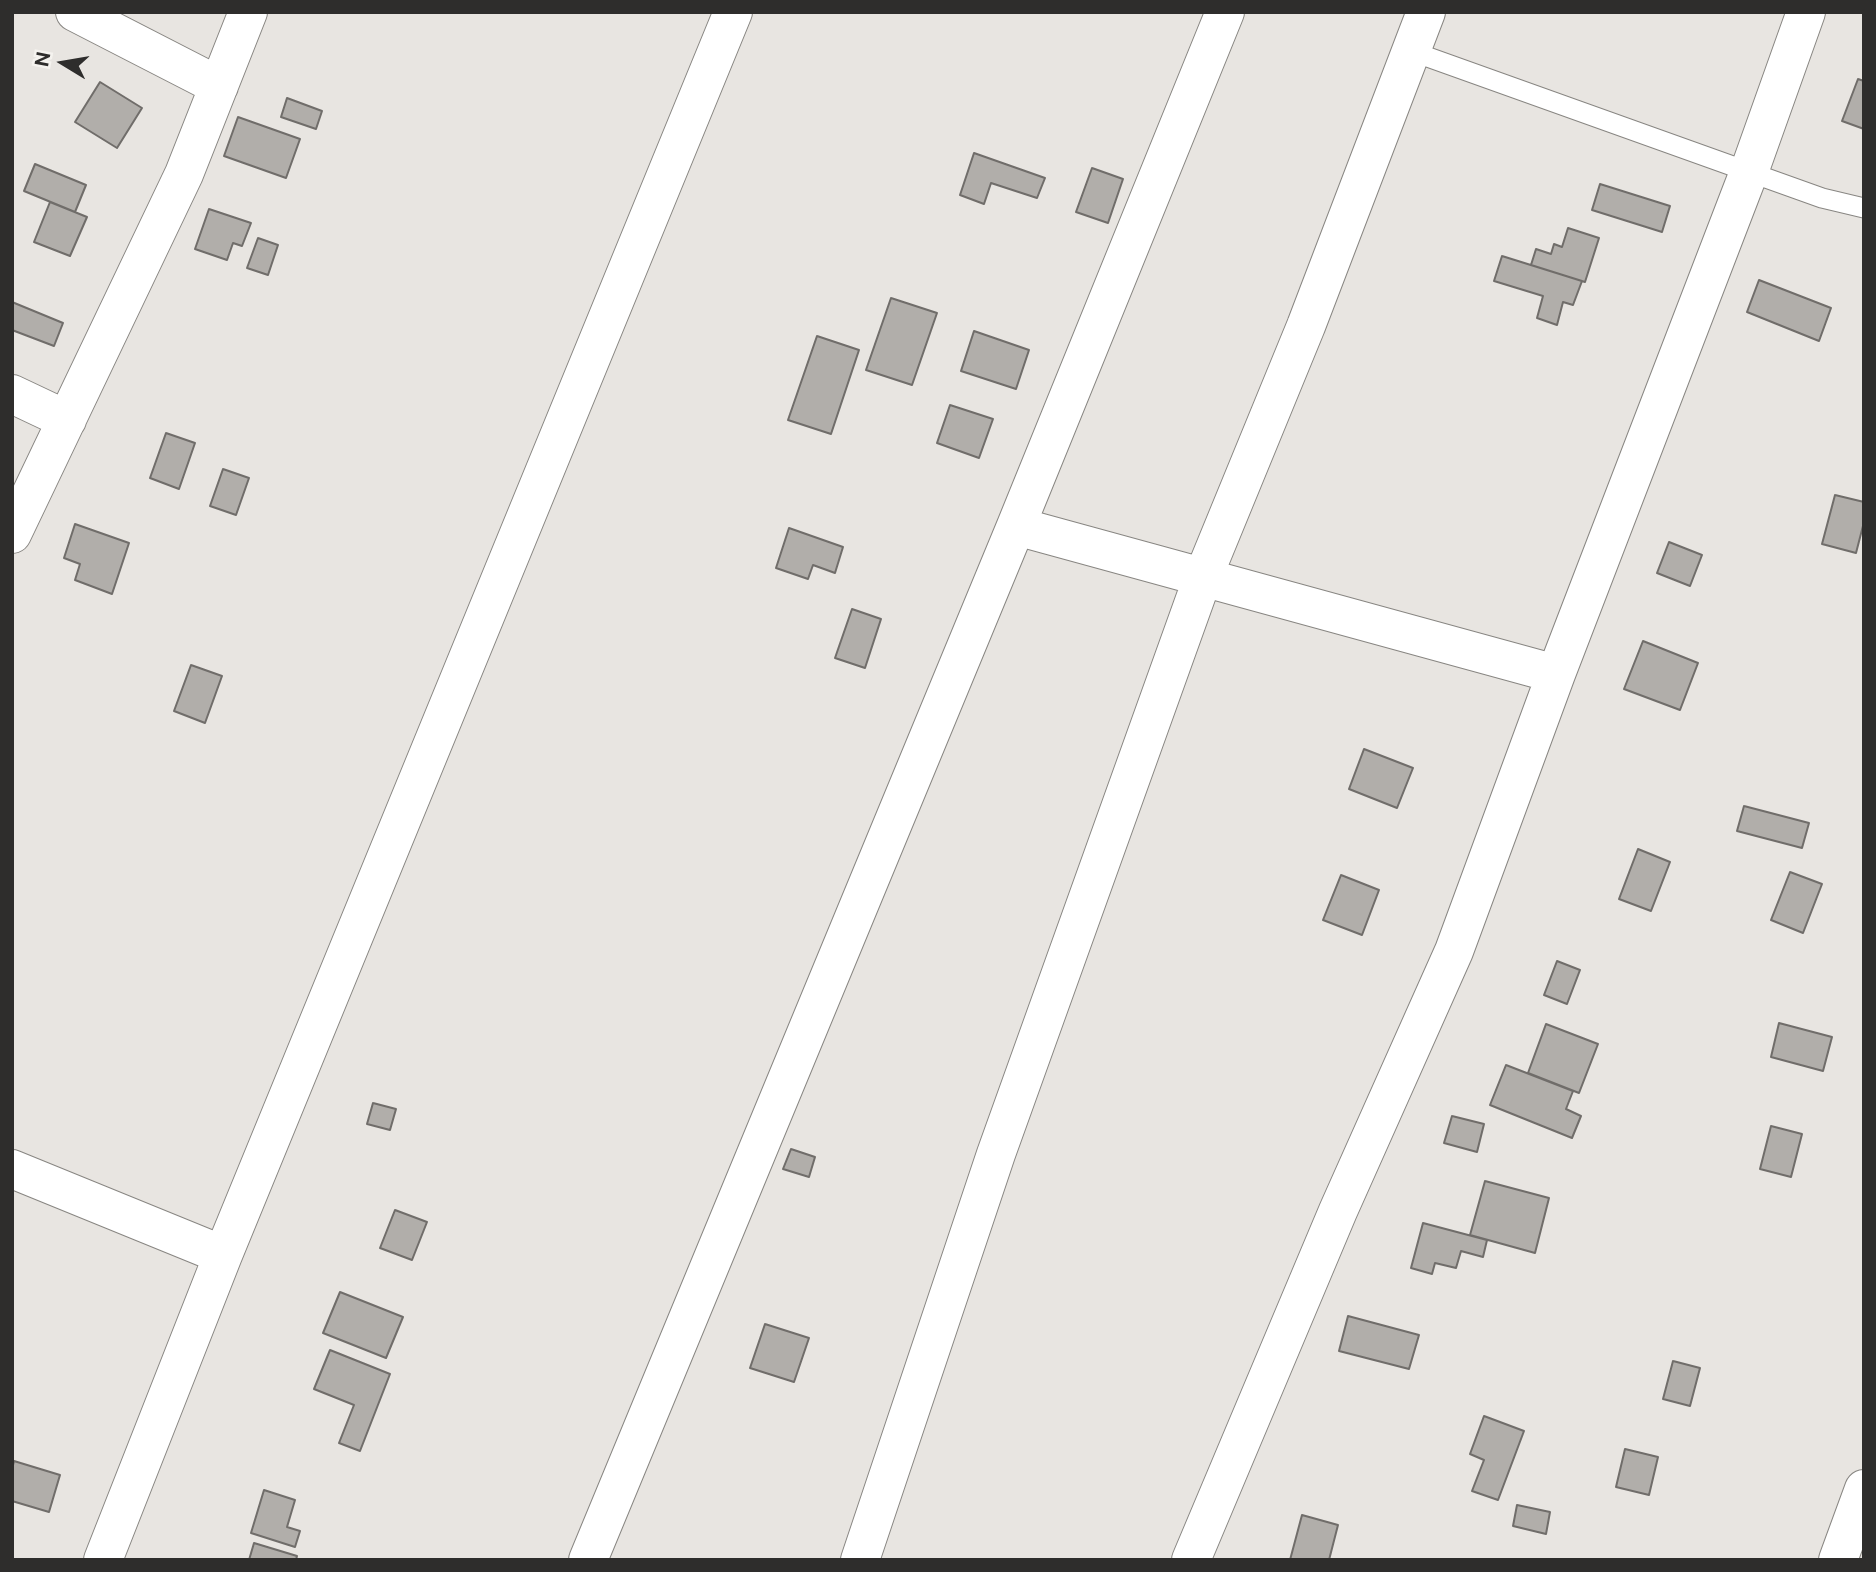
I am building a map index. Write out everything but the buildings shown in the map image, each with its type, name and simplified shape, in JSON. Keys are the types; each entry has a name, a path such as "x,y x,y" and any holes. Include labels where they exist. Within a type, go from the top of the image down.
{"street":[{"path":"75,12 219,86"},
{"path":"12,534 184,174 248,12"},
{"path":"103,1560 223,1255 733,12"},
{"path":"588,1560 1016,526 1224,12"},
{"path":"860,1560 996,1154 1203,577 1306,326 1426,12"},
{"path":"1191,1560 1338,1210 1454,951 1556,674 1749,172 1806,12"},
{"path":"12,394 67,420"},
{"path":"1016,526 1556,674"},
{"path":"12,1169 223,1255"},
{"path":"1839,1560 1864,1489"}],"lane":[{"path":"1412,51 1822,198 1864,208"}]}
